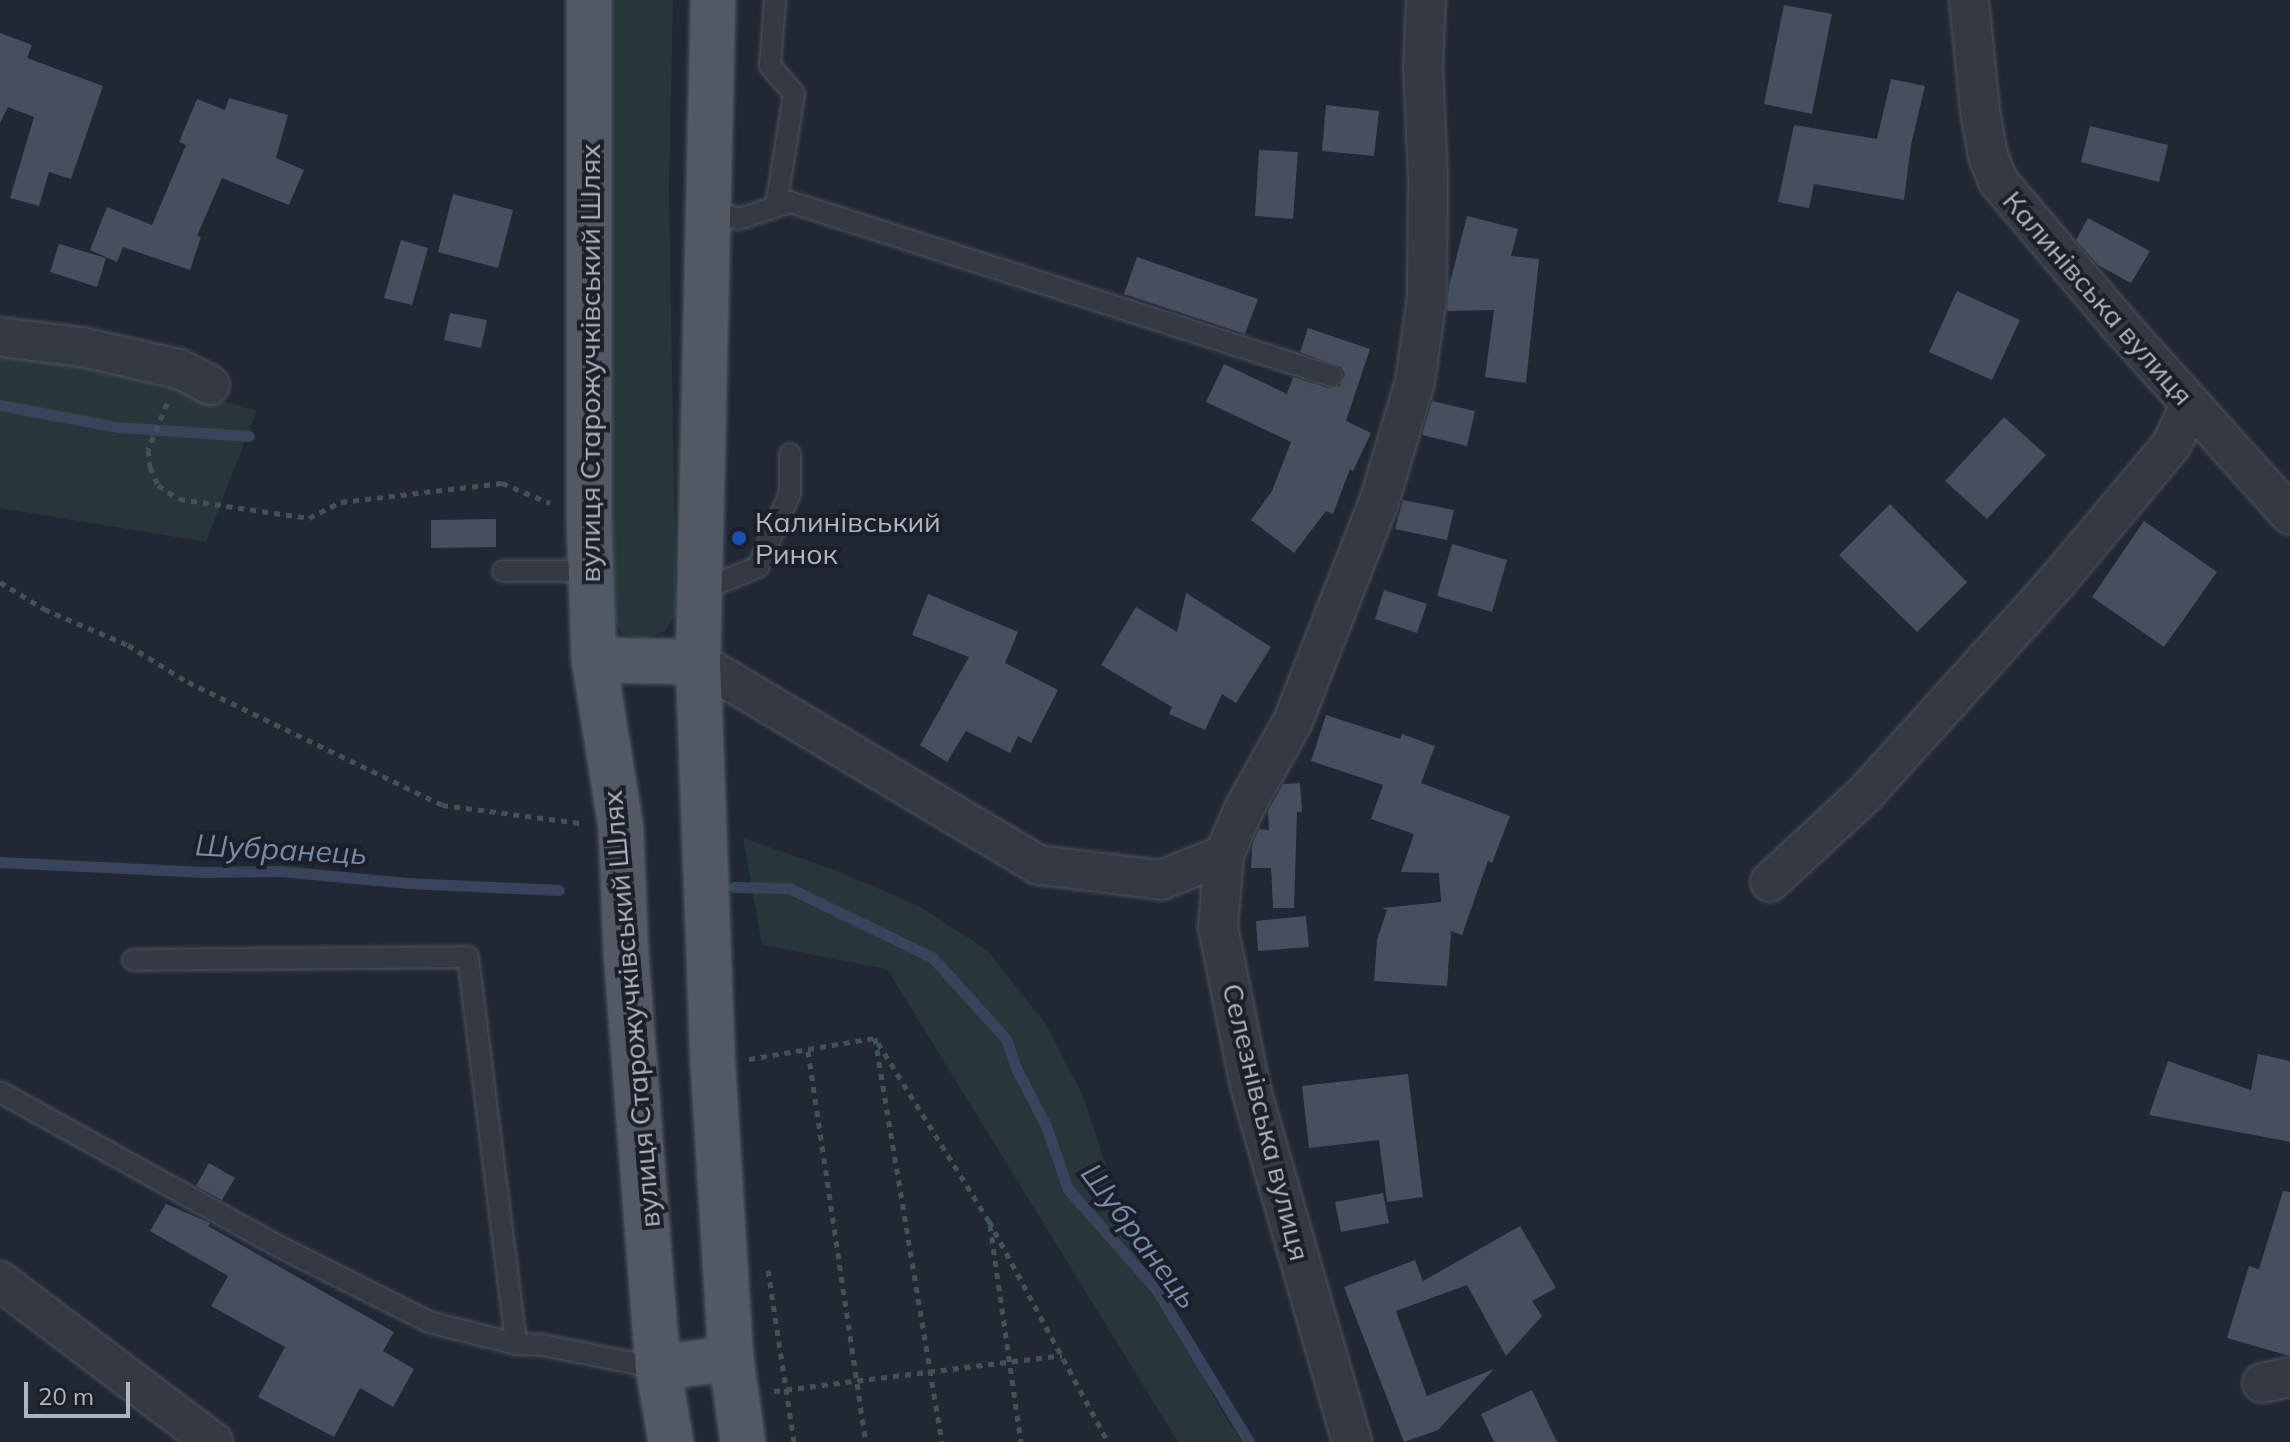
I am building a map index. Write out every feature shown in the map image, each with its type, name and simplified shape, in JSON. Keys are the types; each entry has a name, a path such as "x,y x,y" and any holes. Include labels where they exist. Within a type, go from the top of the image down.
{"main road":[{"name":"вулиця Старожучківський Шлях","path":"589,0 589,571 594,660 621,829 626,953 658,1368 671,1442"},
{"path":"713,0 711,210 698,662 713,1066 733,1378 743,1442"},
{"path":"594,660 698,662"},
{"path":"658,1368 733,1378"}],"street":[{"name":"Селезнівська вулиця","path":"1352,1442 1250,1086 1218,927 1224,855 1244,809 1293,721 1379,502 1415,382 1427,298 1428,177 1423,68 1426,0"},
{"name":"Калинівська вулиця","path":"1969,0 1980,111 1988,156 1998,181 2190,405 2290,515"},
{"path":"0,337 82,347 166,366 210,385"},
{"path":"1770,882 1865,794 2055,584 2172,444 2190,405"},
{"path":"698,662 1039,865 1161,880 1224,855"},
{"path":"0,1281 213,1442"}],"lane":[{"path":"775,0 770,66 794,94 776,207"},
{"path":"711,210 739,219 790,202 1332,376"},
{"path":"702,590 758,567 790,493 790,454"},
{"path":"503,571 589,571"},
{"path":"133,960 468,957 516,1344"},
{"path":"0,1092 278,1246 429,1322 516,1344 542,1345 658,1368"}],"path":[{"path":"167,403 148,450 150,467 158,485 179,499 309,518 341,502 502,483 589,520"},
{"path":"0,582 44,609 128,645 188,682 442,805 621,829"},
{"path":"713,1066 875,1038"},
{"path":"875,1038 989,1221 1108,1442"},
{"path":"875,1038 942,1442"},
{"path":"808,1051 866,1442"},
{"path":"989,1221 1021,1442"},
{"path":"733,1378 857,1379 1062,1355"}],"shaded area":[{"path":"601,0 673,0 669,189 676,613 665,631 644,639 622,633 610,612"},
{"path":"0,354 62,360 257,410 206,542 0,508"},
{"path":"743,838 835,870 917,905 987,950 1045,1023 1083,1096 1124,1220 1219,1407 1242,1442 1178,1442 887,969 762,945"}],"building":[{"path":"1784,5 1832,14 1812,114 1764,104"},
{"path":"0,33 32,45 27,58 103,86 71,179 49,172 39,206 10,198 34,117 8,107 0,123"},
{"path":"1891,79 1925,86 1911,145 1904,200 1814,184 1809,208 1778,202 1794,125 1877,139"},
{"path":"229,98 288,115 276,158 304,170 289,205 222,178 197,236 201,237 190,270 123,247 117,262 90,250 107,207 152,225 186,145 179,142 197,99 225,110"},
{"path":"1326,105 1379,111 1374,156 1322,151"},
{"path":"2090,126 2168,145 2159,182 2081,162"},
{"path":"1259,150 1298,152 1293,219 1255,216"},
{"path":"453,194 513,210 498,268 438,252"},
{"path":"1467,216 1518,229 1511,256 1539,259 1526,383 1485,377 1494,310 1447,311 1449,286"},
{"path":"2088,218 2150,251 2131,283 2098,265 2076,240"},
{"path":"401,240 428,248 412,305 384,298"},
{"path":"59,244 106,258 97,287 50,272"},
{"path":"1137,257 1258,299 1245,334 1124,294"},
{"path":"1957,291 2020,320 1992,380 1929,352"},
{"path":"450,313 487,320 481,348 444,340"},
{"path":"1308,328 1370,349 1346,421 1371,433 1353,471 1350,469 1333,514 1326,511 1294,553 1251,520 1272,491 1291,442 1206,402 1224,364 1287,394 1293,377 1328,388 1340,386 1345,374 1341,367 1300,352"},
{"path":"1432,401 1475,411 1467,446 1422,435"},
{"path":"2004,417 2046,455 1987,519 1945,481"},
{"path":"1403,500 1454,510 1447,540 1395,529"},
{"path":"1890,504 1967,582 1917,632 1839,555"},
{"path":"496,519 496,547 431,548 431,520"},
{"path":"2144,521 2217,572 2164,647 2092,597"},
{"path":"1452,544 1507,560 1492,612 1437,596"},
{"path":"1384,590 1427,604 1417,633 1375,619"},
{"path":"1186,593 1271,647 1236,703 1222,694 1205,730 1169,714 1172,707 1101,665 1136,607 1177,632"},
{"path":"928,594 1018,632 1005,663 1058,690 1031,743 1018,736 1010,753 966,731 947,762 920,745 969,657 912,635"},
{"path":"1326,715 1400,739 1402,734 1435,746 1421,783 1510,816 1492,863 1488,861 1462,935 1451,931 1447,986 1374,981 1377,940 1387,910 1382,908 1441,902 1439,873 1401,872 1414,834 1371,819 1383,785 1311,761"},
{"path":"1300,783 1302,812 1297,812 1294,908 1273,908 1271,868 1251,868 1252,846 1259,829 1269,830 1268,811 1283,784"},
{"path":"1306,916 1309,947 1258,951 1256,921"},
{"path":"2258,1054 2290,1061 2290,1142 2149,1115 2168,1061 2251,1090"},
{"path":"1408,1074 1423,1197 1387,1202 1379,1140 1309,1148 1302,1086"},
{"path":"209,1163 235,1178 222,1200 196,1186"},
{"path":"2283,1191 2290,1192 2290,1356 2227,1338 2249,1266 2259,1269"},
{"path":"1383,1193 1389,1223 1341,1232 1335,1202"},
{"path":"166,1204 210,1223 208,1226 394,1332 383,1351 414,1369 393,1407 360,1388 334,1437 258,1397 285,1347 211,1306 228,1276 150,1231"},
{"path":"1520,1226 1556,1288 1532,1301 1542,1316 1506,1356 1467,1285 1396,1311 1427,1396 1494,1369 1438,1430 1404,1442 1344,1287 1415,1260 1423,1281"},
{"path":"1532,1390 1557,1442 1494,1442 1481,1414"}],"waterway":[{"path":"0,405 118,427 249,436"},
{"name":"Шубранець","path":"0,862 205,872 281,871 407,883 559,890"},
{"name":"Шубранець","path":"734,887 789,888 932,957 1006,1039 1016,1068 1046,1126 1068,1189 1156,1289 1249,1442"}],"place":[{"name":"Калинівський Ринок","path":"739,538"}]}
